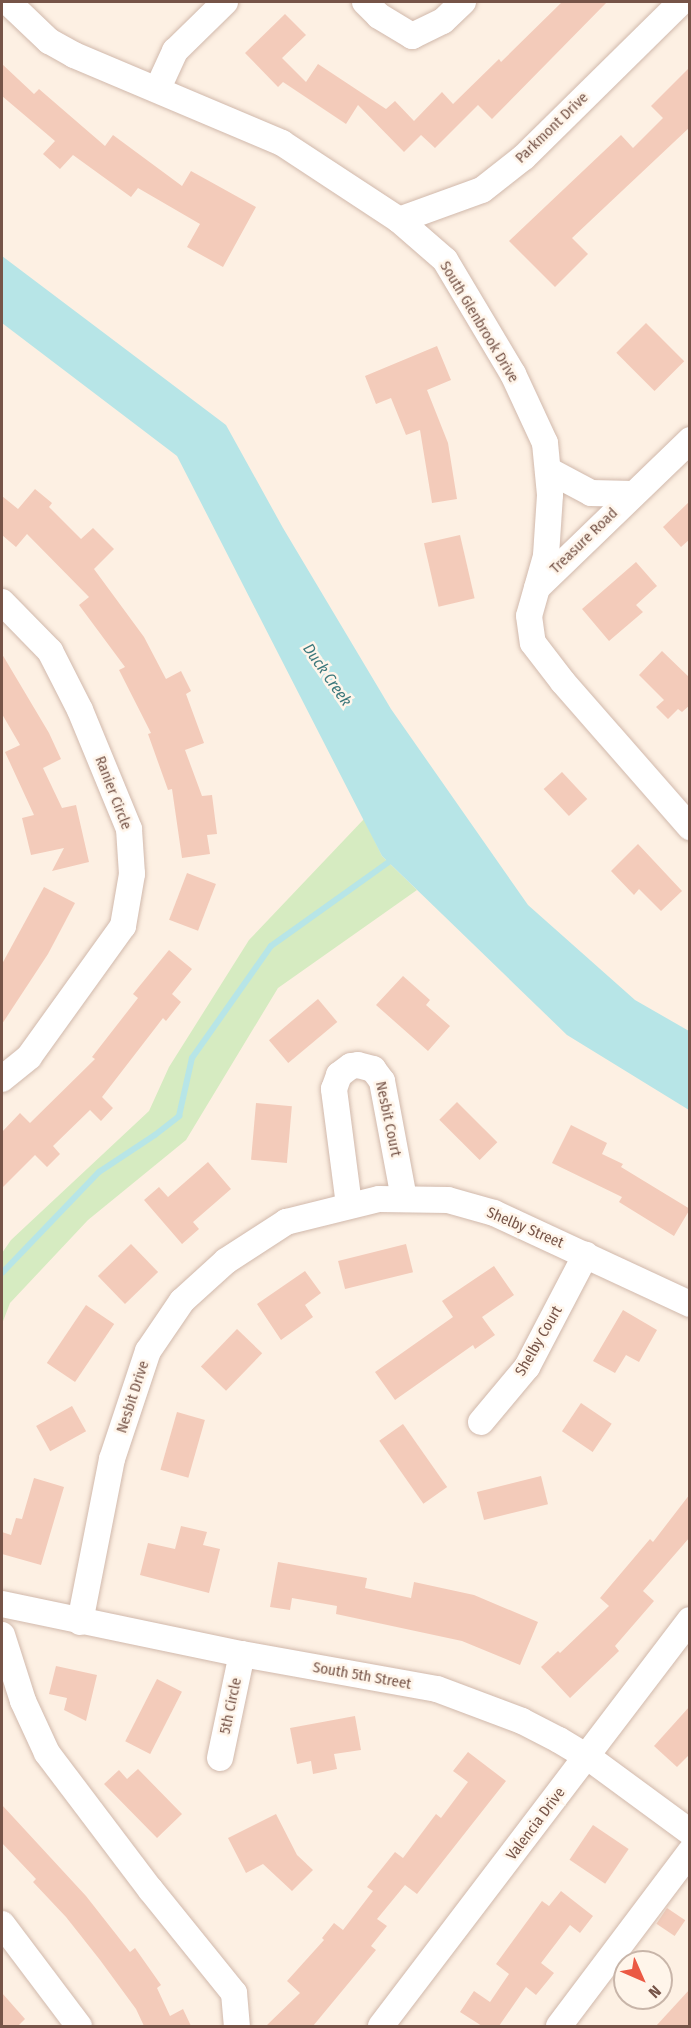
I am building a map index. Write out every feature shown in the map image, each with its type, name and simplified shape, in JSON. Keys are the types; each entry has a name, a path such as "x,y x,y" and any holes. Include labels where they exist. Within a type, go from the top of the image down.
{"street":[{"name":"South Glenbrook Drive","path":"8,2 49,41 74,55 158,88 282,143 399,220 445,260 513,374 545,443 549,495 546,556 529,616 533,643 593,717 690,827"},
{"path":"158,88 175,51 225,2"},
{"path":"365,2 379,16 412,36 443,21 463,2"},
{"name":"Parkmont Drive","path":"399,220 482,190 524,157 681,2"},
{"name":"Treasure Road","path":"536,589 690,440"},
{"name":"Treasure Road","path":"548,470 591,493 633,494"},
{"name":"Ranier Circle","path":"2,602 50,651 81,710 129,829 132,874 123,926 29,1058 2,1079"},
{"name":"Nesbit Court","path":"349,1206 334,1089 339,1075 351,1066 358,1065 373,1069 382,1081 404,1198"},
{"name":"Shelby Street","path":"349,1206 379,1199 448,1200 494,1213 690,1304"},
{"name":"Nesbit Drive","path":"80,1622 112,1460 148,1352 182,1301 226,1261 286,1222 349,1206"},
{"name":"Shelby Court","path":"481,1422 527,1367 586,1254"},
{"name":"South 5th Street","path":"2,1604 242,1654 437,1689 522,1722 587,1757 690,1833"},
{"name":"Valencia Drive","path":"381,2026 690,1620"},
{"path":"2,1635 23,1701 47,1754 150,1889 234,1993 237,2026"},
{"name":"5th Circle","path":"220,1758 242,1654"},
{"path":"559,2026 690,1852"},
{"path":"2,1924 79,2026"}],"green space":[{"path":"364,819 382,856 417,890 278,988 186,1140 88,1220 10,1303 2,1324 2,1253 11,1240 149,1111 169,1067 249,940"}],"water":[{"name":"Duck Creek","path":"2,256 226,425 283,528 391,709 528,905 635,1000 689,1031 689,1110 567,1035 382,856 177,456 2,323"}],"building":[{"path":"562,2 607,2 492,119 478,105 435,148 421,135 404,152 358,105 346,124 283,82 278,87 245,53 285,14 306,35 282,58 306,82 318,64 386,109 395,101 414,121 442,92 453,104 499,59 501,62"},
{"path":"2,64 34,94 39,89 105,146 113,135 182,186 191,171 256,207 223,267 187,247 200,224 138,188 131,197 73,155 60,169 43,154 55,141 2,96"},
{"path":"690,67 690,127 572,238 588,254 555,287 509,241 621,135 633,148 663,118 651,106"},
{"path":"646,323 684,361 654,391 616,353"},
{"path":"437,346 451,380 427,390 448,443 457,499 432,503 420,430 406,435 391,398 376,404 365,376"},
{"path":"35,489 52,503 49,507 81,539 93,528 114,549 94,569 144,637 166,679 181,671 191,691 186,694 204,743 185,750 202,796 212,795 217,834 207,835 210,854 182,858 172,789 168,790 148,734 151,733 119,670 125,667 79,605 89,597 27,534 16,547 2,535 2,496 18,509"},
{"path":"690,501 690,539 681,547 663,527"},
{"path":"460,535 475,598 439,607 424,543"},
{"path":"636,562 657,586 636,605 643,612 609,641 582,609"},
{"path":"662,651 690,678 690,705 682,712 678,709 668,719 656,707 664,700 639,675"},
{"path":"2,654 49,733 61,759 43,768 62,808 76,805 89,862 52,871 64,848 31,855 22,818 34,815 5,752 20,745 2,714"},
{"path":"562,772 587,799 569,816 544,789"},
{"path":"638,844 682,891 661,911 639,889 634,895 611,871"},
{"path":"187,873 216,884 198,931 169,920"},
{"path":"44,887 75,903 48,954 2,1024 2,964"},
{"path":"169,950 192,969 172,994 181,1002 166,1021 163,1018 102,1097 113,1108 101,1121 90,1110 53,1146 60,1154 47,1167 35,1155 2,1188 2,1132 20,1113 30,1123 95,1059 92,1057 138,998 133,994"},
{"path":"403,976 430,1000 426,1005 450,1026 428,1051 376,1005"},
{"path":"318,999 337,1022 288,1063 269,1040"},
{"path":"457,1102 497,1142 480,1160 439,1120"},
{"path":"256,1103 292,1106 287,1163 251,1160"},
{"path":"571,1125 607,1143 602,1154 623,1164 621,1167 690,1209 674,1236 619,1202 622,1197 552,1163"},
{"path":"208,1162 231,1189 193,1222 199,1229 182,1244 144,1200 159,1187 168,1197"},
{"path":"131,1244 158,1272 125,1304 98,1276"},
{"path":"406,1244 413,1272 345,1289 338,1261"},
{"path":"494,1266 514,1295 482,1317 495,1335 475,1349 473,1345 395,1400 375,1372 453,1317 442,1301"},
{"path":"305,1271 321,1293 305,1305 313,1317 281,1340 257,1304"},
{"path":"86,1305 114,1324 75,1382 47,1363"},
{"path":"623,1310 657,1330 639,1362 626,1355 615,1373 593,1361"},
{"path":"237,1329 262,1353 226,1391 201,1366"},
{"path":"581,1403 612,1424 593,1452 562,1431"},
{"path":"72,1406 86,1431 50,1451 36,1426"},
{"path":"177,1412 205,1420 188,1478 160,1470"},
{"path":"403,1424 447,1487 423,1504 379,1441"},
{"path":"541,1476 548,1504 484,1520 477,1492"},
{"path":"34,1478 64,1487 41,1565 2,1554 2,1532 11,1535 16,1518 22,1519"},
{"path":"690,1494 690,1537 643,1591 654,1601 615,1646 619,1651 570,1698 541,1667 558,1651 560,1653 609,1606 600,1598 650,1539 653,1542"},
{"path":"181,1526 207,1532 203,1545 220,1549 209,1593 140,1575 148,1543 175,1549"},
{"path":"278,1562 367,1578 365,1588 411,1598 414,1582 474,1595 538,1622 520,1665 462,1641 336,1614 337,1606 292,1598 290,1610 270,1607"},
{"path":"56,1666 97,1675 86,1721 64,1710 67,1698 49,1694"},
{"path":"157,1679 182,1692 150,1754 125,1741"},
{"path":"690,1706 690,1754 677,1767 654,1746"},
{"path":"355,1716 361,1750 334,1754 337,1769 313,1774 311,1761 297,1764 290,1728"},
{"path":"468,1752 506,1781 417,1894 405,1885 377,1919 387,1926 371,1946 376,1950 313,2026 266,2026 300,1993 287,1981 324,1940 322,1938 334,1923 343,1930 373,1891 367,1887 395,1852 403,1858 436,1814 441,1818 468,1782 453,1771"},
{"path":"138,1769 182,1814 157,1838 104,1784 119,1770 127,1779"},
{"path":"2,1805 86,1896 130,1952 135,1948 161,1985 157,1988 170,2016 183,2009 191,2026 144,2026 136,2009 100,1960 66,1917 33,1882 36,1879 2,1843"},
{"path":"276,1814 297,1855 313,1870 292,1891 263,1864 246,1873 228,1838"},
{"path":"593,1825 629,1849 605,1884 570,1860"},
{"path":"561,1891 593,1916 580,1933 570,1925 541,1963 554,1973 536,1995 526,1987 499,2026 482,2026 460,2012 474,1991 490,2002 509,1974 496,1964 542,1901 549,1906"},
{"path":"667,1908 685,1920 675,1936 656,1924"},
{"path":"690,1989 690,2026 656,2026 673,2010"},
{"path":"2,1993 25,2019 18,2026 2,2026"}],"waterway":[{"path":"2,1273 99,1172 155,1135 179,1116 192,1058 271,946 393,859"}]}
